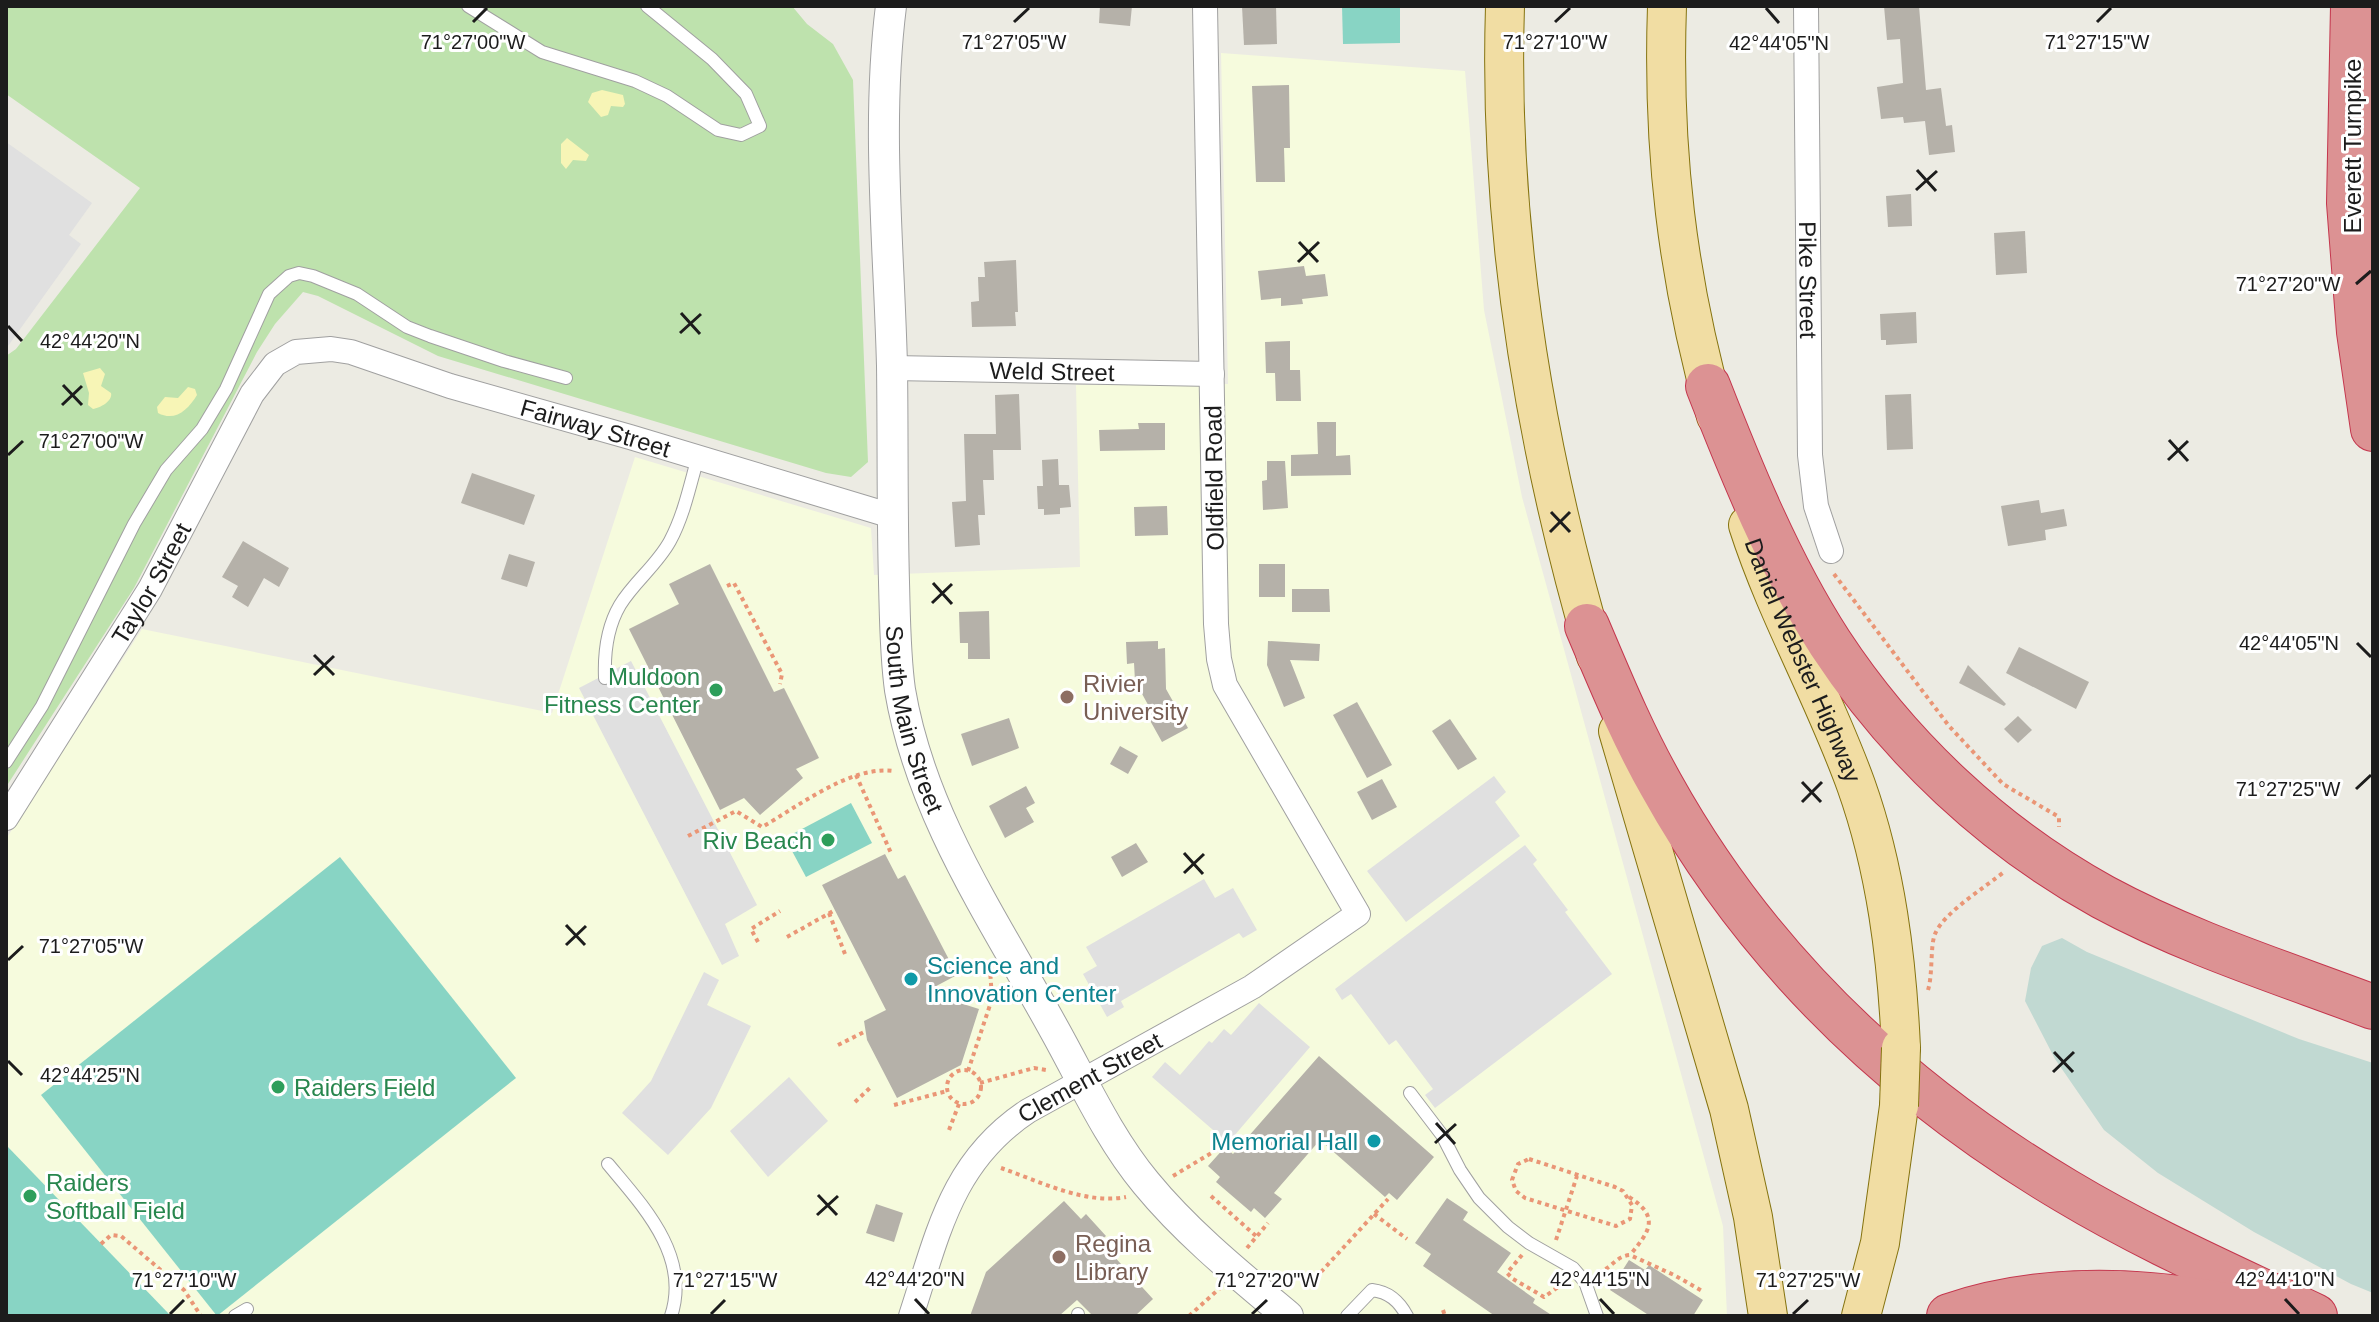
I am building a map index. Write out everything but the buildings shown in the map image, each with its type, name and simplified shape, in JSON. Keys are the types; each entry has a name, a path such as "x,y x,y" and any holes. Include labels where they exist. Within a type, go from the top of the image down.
{"highway":[{"name":"Everett Turnpike","path":"2353,6 2349,203 2359,332 2373,429"},
{"path":"1708,386 1768,527 1819,625 1872,701 1935,771 2020,843 2105,898 2180,933 2373,1007"},
{"path":"1587,626 1635,736 1688,831 1767,941 1841,1023 1927,1096 2035,1173 2135,1230 2315,1316"},
{"path":"1949,1316 2014,1300 2101,1293 2188,1299 2274,1316"}],"main road":[{"path":"1505,6 1507,162 1522,321 1549,474 1587,626 1729,1109 1756,1228 1768,1316"},
{"name":"Daniel Webster Highway","path":"1667,6 1666,110 1674,214 1688,307 1708,386 1759,556 1837,737 1871,830 1895,960 1901,1048 1899,1106 1880,1243 1861,1316"}],"street":[{"name":"South Main Street","path":"891,6 884,84 884,154 892,368 895,636 900,687 920,770 940,822 1082,1082 1128,1159 1160,1200 1196,1236 1288,1316"},
{"name":"Oldfield Road","path":"1205,6 1219,659 1225,685 1358,914"},
{"name":"Pike Street","path":"1806,6 1810,455 1816,506 1831,551"},
{"name":"Fairway Street","path":"296,352 331,349 351,352 450,386 892,516"},
{"name":"Taylor Street","path":"6,818 150,589 252,394 275,364 296,352"},
{"name":"Weld Street","path":"892,368 1212,374"},
{"name":"Clement Street","path":"911,1316 952,1200 983,1148 1013,1121 1252,987 1358,914"}],"lane":[{"path":"468,6 542,52 635,81 667,96 718,130 741,135 760,126 746,94 712,59 647,6"},
{"path":"6,762 42,706 134,524 166,470 202,429 218,402 269,294 289,276 299,273 313,276 357,294 407,327 504,361 566,378"},
{"path":"605,678 611,624 621,604 662,555 672,537 698,457"},
{"path":"1410,1093 1442,1135 1479,1198 1508,1227 1529,1243 1551,1253 1579,1276 1585,1282 1597,1316"},
{"path":"608,1164 647,1211 663,1237 675,1284 671,1316"},
{"path":"1347,1316 1372,1290 1382,1291 1394,1298 1407,1316"},
{"path":"235,1316 247,1309"}],"path":[{"path":"1831,551 1829,559 1833,573 1949,726 2003,784 2059,817 2059,827"},
{"path":"727,586 734,583 782,674 780,684"},
{"path":"688,836 736,811 762,827 856,775 883,770 904,773"},
{"path":"856,775 891,853"},
{"path":"1928,991 1935,934 1952,912 2011,867"},
{"path":"787,937 835,910"},
{"path":"758,942 751,929 780,911"},
{"path":"829,913 845,954"},
{"path":"968,1071 992,999 989,958"},
{"path":"838,1045 866,1031"},
{"path":"980,1083 1034,1068 1043,1068 1052,1073"},
{"path":"968,1071 978,1077 980,1083 980,1093 974,1101 959,1104 949,1097 947,1085 956,1072 968,1071"},
{"path":"855,1102 872,1086"},
{"path":"894,1105 947,1091"},
{"path":"949,1130 959,1104"},
{"path":"1167,1179 1228,1143"},
{"path":"1529,1243 1507,1273 1544,1297 1579,1276 1606,1271 1616,1260 1630,1255 1648,1232 1650,1222 1646,1210 1629,1197 1615,1187 1529,1159 1518,1164 1512,1180 1516,1191 1525,1198 1616,1226 1630,1219 1632,1205 1629,1197"},
{"path":"1001,1168 1084,1196 1102,1199 1132,1195"},
{"path":"1551,1253 1577,1175"},
{"path":"1211,1196 1256,1236"},
{"path":"1321,1272 1388,1199"},
{"path":"1374,1214 1407,1239"},
{"path":"1242,1253 1268,1223"},
{"path":"101,1244 111,1235 121,1236 184,1290 201,1316"},
{"path":"1630,1255 1704,1292"},
{"path":"1189,1316 1223,1285"}],"shaded area":[{"path":"1342,6 1400,6 1400,43 1343,44"},
{"name":"Rivier University","path":"1221,53 1465,71 1484,310 1522,497 1723,1226 1727,1316 6,1316 6,839 142,629 552,713 635,457 871,528 874,575 1080,567 1076,385 1228,384"},
{"path":"6,142 92,203 69,235 81,244 8,346 6,344"},
{"path":"631,661 757,905 725,924 739,956 722,965 579,688"},
{"path":"1494,776 1506,792 1495,802 1520,836 1406,922 1367,871"},
{"name":"Riv Beach","path":"851,803 872,843 806,877 785,838"},
{"path":"1525,845 1537,860 1533,864 1568,910 1565,912 1612,974 1435,1108 1425,1095 1433,1089 1396,1040 1389,1045 1351,994 1342,1000 1335,989"},
{"name":"Raiders Field","path":"340,857 516,1078 217,1316 41,1095"},
{"path":"1204,879 1215,898 1233,888 1257,930 1243,938 1239,933 1121,1001 1124,1007 1107,1017 1083,974 1097,966 1086,947"},
{"path":"2062,938 2087,952 2299,1039 2373,1063 2373,1293 2254,1232 2158,1173 2104,1130 2055,1059 2025,1001 2031,968 2042,946"},
{"path":"704,972 719,980 707,1005 751,1026 711,1108 668,1155 622,1113 651,1081"},
{"path":"1259,1003 1310,1047 1228,1143 1152,1077 1165,1062 1180,1075 1209,1041 1212,1043 1224,1029 1231,1035"},
{"path":"789,1077 828,1121 768,1177 730,1131"},
{"name":"Raiders Softball Field","path":"7,1146 169,1314 167,1316 6,1316"}],"green space":[{"path":"6,6 792,6 807,24 833,44 853,80 868,462 851,477 826,473 438,356 318,296 303,292 275,324 257,352 134,588 6,787 6,356 16,349 140,188 6,94"}],"sand":[{"path":"602,90 623,95 625,104 623,107 611,106 608,115 601,117 588,102 592,93"},
{"path":"567,138 589,155 586,161 573,160 566,169 561,163 561,144"},
{"path":"100,368 105,374 101,386 111,396 105,404 93,409 88,405 89,393 83,373"},
{"path":"188,387 195,389 197,395 185,410 170,416 158,413 157,407 165,397 178,398"}],"place":[{"name":"Muldoon Fitness Center","path":"716,690"},
{"name":"Rivier University","path":"1067,697"},
{"name":"Riv Beach","path":"828,840"},
{"name":"Science and Innovation Center","path":"911,979"},
{"name":"Raiders Field","path":"278,1087"},
{"name":"Memorial Hall","path":"1374,1141"},
{"name":"Raiders Softball Field","path":"30,1196"},
{"name":"Regina Library","path":"1059,1257"}]}
